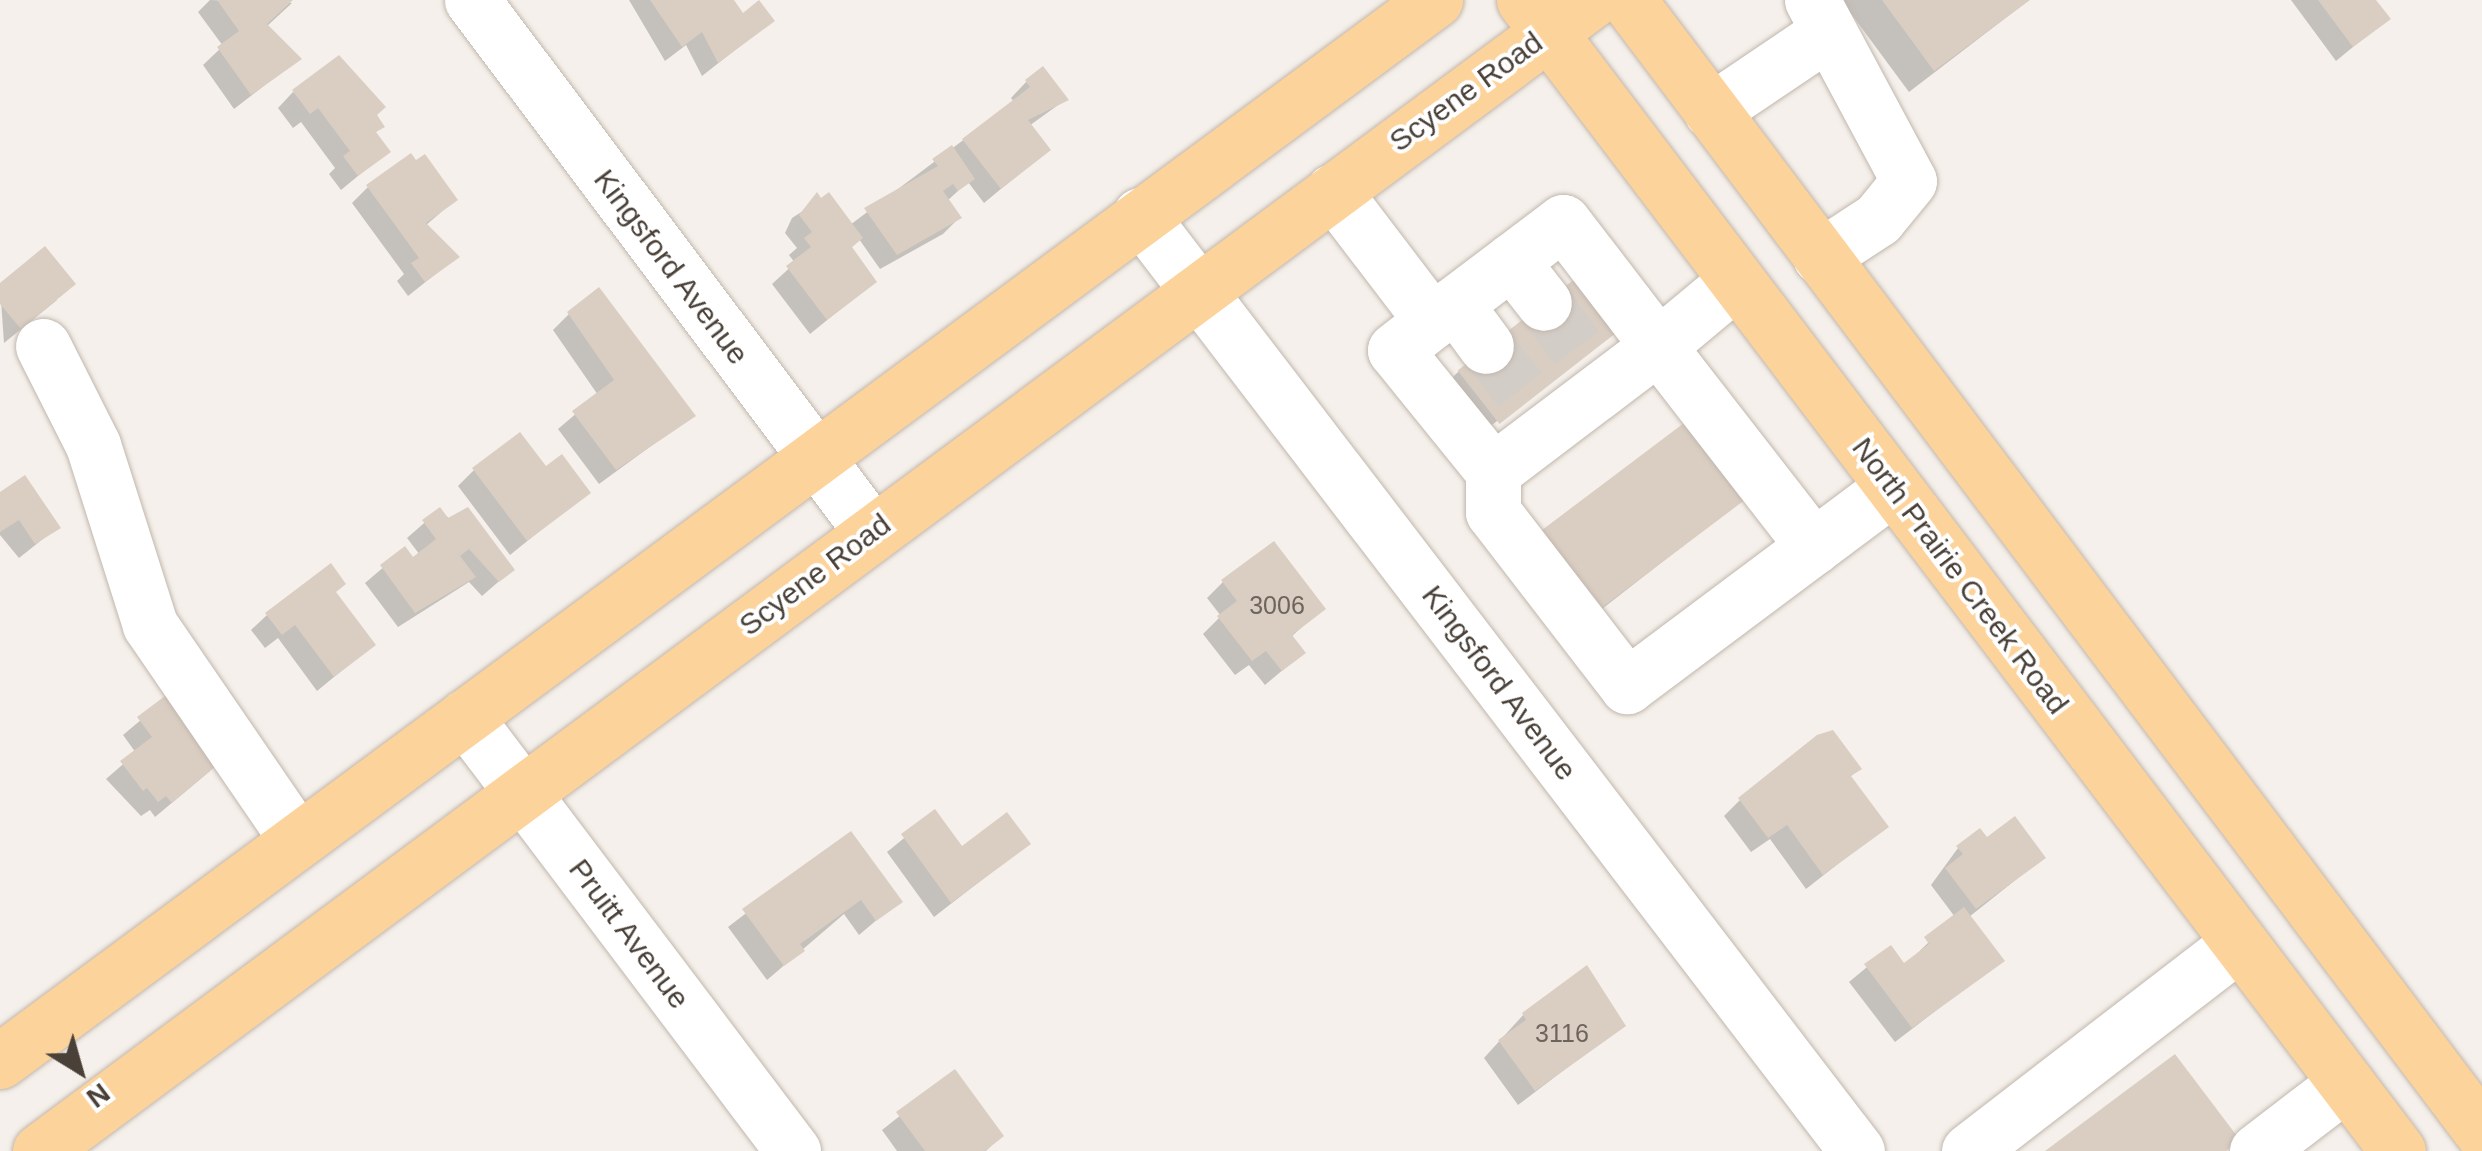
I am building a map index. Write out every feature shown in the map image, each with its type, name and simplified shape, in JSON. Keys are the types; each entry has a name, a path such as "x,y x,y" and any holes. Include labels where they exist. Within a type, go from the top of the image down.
{"main road":[{"path":"0,1061 1435,0"},
{"name":"Scyene Road","path":"40,1151 1333,191 1536,16 1592,0"},
{"path":"1628,0 2482,1132"},
{"name":"North Prairie Creek Road","path":"1536,16 2398,1151"}],"street":[{"name":"Kingsford Avenue","path":"472,0 872,532"},
{"path":"1711,111 1818,17 1909,181 1878,219 1820,257"},
{"path":"1333,191 1458,324"},
{"name":"Kingsford Avenue","path":"1140,215 1856,1151"},
{"path":"1493,471 1396,350 1458,324 1527,282 1563,222 1814,547"},
{"path":"1736,280 1658,346 1595,371 1539,413 1493,471 1492,512 1627,686 1894,487"},
{"path":"43,346 94,445 150,625 298,840"},
{"name":"Pruitt Avenue","path":"464,716 793,1151"},
{"path":"1969,1151 2239,943"},
{"path":"2257,1151 2346,1083"}],"building":[{"path":"217,0 293,0 267,24 302,59 251,95 217,47 239,31"},
{"path":"650,0 734,0 743,13 759,0 775,21 718,63 702,32 682,47"},
{"path":"1882,0 2030,0 1934,71"},
{"path":"2318,0 2376,0 2391,19 2353,47"},
{"path":"339,55 386,107 377,115 385,127 376,132 391,152 358,176 343,156 350,151 318,108 310,114 292,90"},
{"path":"1043,66 1069,100 1028,120 1051,150 1001,189 962,139 1030,87 1025,80"},
{"path":"952,145 975,179 958,191 953,184 943,191 962,218 897,255 864,208 938,166 932,159"},
{"path":"411,153 416,160 425,154 458,200 426,223 460,257 425,282 411,263 419,258 366,185"},
{"path":"817,192 821,198 829,192 863,238 852,247 877,282 827,320 786,266 811,247 804,238 812,232 799,215"},
{"path":"45,246 76,284 21,329 0,304 0,283"},
{"path":"1590,267 1632,321 1499,424 1458,370"},
{"path":"599,287 696,416 616,470 572,411 614,380 567,312"},
{"path":"1696,414 1755,492 1590,616 1531,538"},
{"path":"520,432 546,466 562,454 591,493 527,541 472,468"},
{"path":"25,475 61,528 35,544 19,520 0,532 0,492"},
{"path":"440,507 448,518 468,507 515,570 499,582 469,549 460,556 476,577 415,613 380,565 405,546 413,557 436,539 422,520"},
{"path":"1274,541 1326,609 1292,635 1306,653 1282,671 1266,651 1252,661 1217,616 1237,601 1221,580"},
{"path":"331,563 346,584 336,592 376,645 334,677 295,625 282,635 265,613"},
{"path":"173,690 229,755 172,803 166,796 158,802 147,788 143,791 120,761 152,737 137,717"},
{"path":"1833,730 1862,769 1851,776 1889,827 1823,875 1787,825 1768,838 1738,798 1817,735"},
{"path":"935,809 962,846 1007,812 1031,844 951,903 901,834"},
{"path":"2015,816 2046,858 1976,909 1945,868 1963,854 1956,846 1980,828 1987,837"},
{"path":"851,831 903,902 876,921 861,900 800,944 805,951 784,966 742,909"},
{"path":"1964,907 2005,961 1912,1028 1864,964 1891,945 1904,963 1929,944 1924,937"},
{"path":"1587,965 1626,1026 1535,1091 1498,1040 1526,1020 1522,1013"},
{"path":"2175,1054 2240,1140 2226,1151 2045,1151"},
{"path":"955,1069 1004,1136 985,1151 925,1151 896,1112"}],"tunnel":[{"path":"1544,303 1584,357"},
{"path":"1486,346 1528,399"}]}
